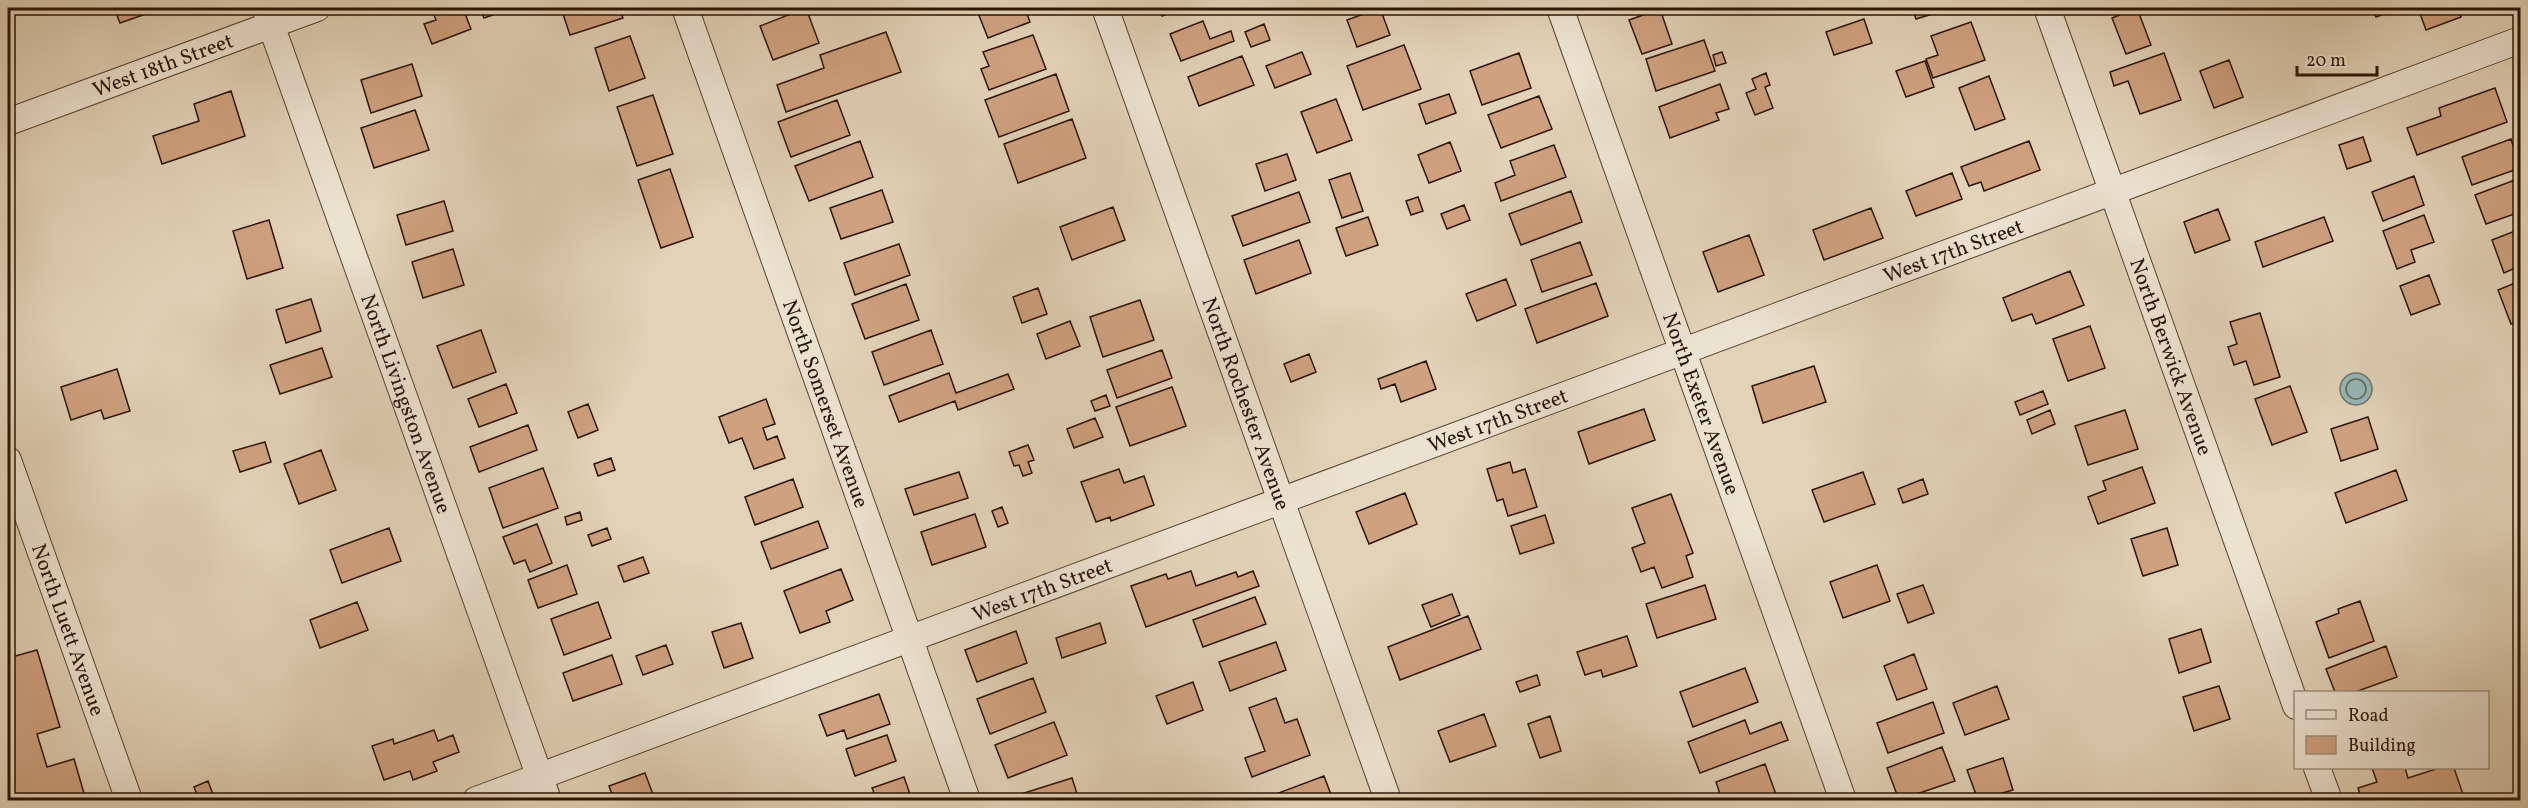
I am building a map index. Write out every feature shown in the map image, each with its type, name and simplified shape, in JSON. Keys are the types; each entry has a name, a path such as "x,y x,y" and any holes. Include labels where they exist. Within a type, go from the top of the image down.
{"street":[{"name":"West 18th Street","path":"8,122 268,16 317,8"},
{"name":"North Somerset Avenue","path":"685,8 968,801"},
{"name":"North Rochester Avenue","path":"1105,8 1388,801"},
{"name":"North Exeter Avenue","path":"1560,8 1843,801"},
{"name":"North Berwick Avenue","path":"2047,8 2294,703"},
{"name":"North Livingston Avenue","path":"268,16 548,801"},
{"name":"West 17th Street","path":"476,801 2520,40"},
{"name":"North Luett Avenue","path":"8,460 129,801"},
{"path":"2317,769 2329,801"}],"water":[{"path":"2356,373 2368,377 2372,389 2368,401 2356,405 2344,401 2340,389 2344,377"}],"building":[{"path":"114,8 163,8 120,23"},
{"path":"431,8 463,8 471,29 432,44 424,24 436,20"},
{"path":"480,8 513,8 484,18"},
{"path":"561,8 619,8 623,18 570,35"},
{"path":"806,8 819,43 773,60 760,26"},
{"path":"976,8 1025,8 1030,22 988,38"},
{"path":"1159,8 1185,8 1162,16"},
{"path":"1380,8 1390,35 1357,47 1347,20"},
{"path":"1912,8 1952,8 1916,19"},
{"path":"2137,8 2151,45 2126,54 2112,18"},
{"path":"2400,8 2376,17 2373,9"},
{"path":"2418,8 2457,8 2461,17 2426,30"},
{"path":"1660,9 1672,44 1642,54 1629,20"},
{"path":"1864,19 1872,43 1834,55 1826,32"},
{"path":"1203,21 1210,39 1231,31 1234,41 1181,61 1170,34"},
{"path":"1971,22 1985,60 1933,78 1926,59 1938,55 1931,36"},
{"path":"1264,24 1270,40 1251,47 1245,32"},
{"path":"886,32 901,72 786,112 777,85 824,68 820,55"},
{"path":"1033,35 1046,69 989,90 981,69 989,66 983,52"},
{"path":"630,36 645,78 609,91 595,48"},
{"path":"1704,40 1715,71 1656,91 1646,59"},
{"path":"1404,45 1421,89 1363,110 1347,66"},
{"path":"1302,52 1311,74 1275,88 1266,66"},
{"path":"1722,52 1726,63 1716,66 1713,55"},
{"path":"1519,53 1531,88 1482,105 1470,71"},
{"path":"2164,53 2181,100 2140,114 2128,81 2114,86 2110,72"},
{"path":"1242,56 1254,85 1199,106 1188,77"},
{"path":"2229,60 2243,97 2214,108 2200,71"},
{"path":"1925,61 1934,87 1906,97 1896,71"},
{"path":"412,64 422,96 371,113 361,80"},
{"path":"1766,73 1770,85 1765,87 1773,108 1755,115 1746,93 1756,89 1752,79"},
{"path":"1056,74 1069,111 999,137 985,100"},
{"path":"1989,76 2005,119 1975,130 1959,88"},
{"path":"1720,84 1729,109 1716,113 1719,120 1670,138 1659,107"},
{"path":"2495,88 2507,122 2417,155 2407,128 2441,116 2439,108"},
{"path":"231,91 245,136 162,164 153,136 199,121 194,104"},
{"path":"1449,94 1456,113 1426,124 1419,104"},
{"path":"653,95 673,154 637,166 617,107"},
{"path":"1539,96 1552,129 1501,148 1488,115"},
{"path":"1336,99 1352,140 1317,153 1301,112"},
{"path":"837,100 850,135 791,157 778,122"},
{"path":"415,110 429,150 374,168 361,128"},
{"path":"1072,119 1086,158 1018,183 1004,144"},
{"path":"2363,137 2371,161 2347,169 2339,145"},
{"path":"2511,139 2520,168 2472,185 2462,157"},
{"path":"860,141 873,177 809,201 795,166"},
{"path":"2029,141 2040,170 1984,191 1981,182 1969,186 1961,167"},
{"path":"1450,142 1461,171 1429,183 1418,155"},
{"path":"1554,145 1566,177 1501,201 1495,183 1515,175 1510,161"},
{"path":"1287,154 1296,180 1265,191 1256,164"},
{"path":"670,169 693,237 661,248 638,180"},
{"path":"1350,173 1363,211 1342,218 1329,180"},
{"path":"1952,173 1962,199 1916,216 1906,191"},
{"path":"2414,176 2424,205 2383,221 2372,192"},
{"path":"2520,178 2520,212 2486,224 2475,195"},
{"path":"882,190 893,222 841,239 830,208"},
{"path":"1571,191 1582,222 1521,245 1509,214"},
{"path":"1299,192 1310,222 1243,246 1232,216"},
{"path":"1418,197 1423,211 1411,215 1406,201"},
{"path":"444,201 453,231 406,245 397,215"},
{"path":"1464,205 1470,220 1447,229 1441,214"},
{"path":"1113,207 1125,240 1072,260 1060,227"},
{"path":"1871,208 1883,238 1824,260 1813,230"},
{"path":"2218,209 2230,240 2195,253 2184,222"},
{"path":"2424,215 2434,242 2411,250 2415,262 2397,269 2383,231"},
{"path":"1368,217 1378,245 1346,256 1336,228"},
{"path":"2324,217 2333,241 2263,267 2255,242"},
{"path":"269,220 283,268 247,279 233,231"},
{"path":"2520,229 2520,266 2504,273 2492,240"},
{"path":"1749,235 1764,275 1718,292 1703,252"},
{"path":"1299,240 1311,273 1256,294 1244,260"},
{"path":"1580,242 1592,275 1542,292 1531,260"},
{"path":"899,244 910,275 855,295 844,263"},
{"path":"453,249 464,285 423,298 412,262"},
{"path":"2070,271 2084,305 2036,324 2032,314 2012,321 2003,298"},
{"path":"2429,275 2440,304 2411,315 2400,286"},
{"path":"1506,279 1516,305 1477,321 1466,294"},
{"path":"2520,281 2520,321 2511,324 2498,290"},
{"path":"1596,283 1608,316 1537,343 1525,309"},
{"path":"906,284 919,320 865,339 852,304"},
{"path":"1038,288 1047,314 1022,323 1013,297"},
{"path":"311,299 321,331 286,343 276,310"},
{"path":"1140,300 1154,340 1103,357 1090,317"},
{"path":"2260,313 2280,377 2254,385 2246,361 2234,365 2228,347 2237,344 2230,322"},
{"path":"1070,321 1080,346 1046,359 1037,334"},
{"path":"2090,326 2105,368 2068,381 2053,339"},
{"path":"481,330 496,372 453,388 437,346"},
{"path":"931,330 943,364 884,385 872,352"},
{"path":"322,348 332,377 280,394 270,365"},
{"path":"1162,350 1172,378 1117,398 1107,370"},
{"path":"1309,354 1316,372 1291,382 1284,364"},
{"path":"1426,361 1436,389 1401,402 1395,384 1381,389 1378,379"},
{"path":"1814,366 1826,402 1763,423 1752,386"},
{"path":"117,369 130,411 104,419 101,410 71,420 61,387"},
{"path":"949,373 956,393 1008,374 1014,389 958,410 955,401 899,422 889,396"},
{"path":"506,384 517,413 479,427 468,399"},
{"path":"2290,386 2307,432 2272,445 2255,399"},
{"path":"1172,387 1186,426 1130,446 1116,407"},
{"path":"2043,391 2048,404 2020,415 2015,402"},
{"path":"1106,395 1110,406 1095,411 1091,401"},
{"path":"766,399 775,424 763,428 767,440 777,436 785,458 754,469 742,438 729,443 719,417"},
{"path":"588,404 598,430 578,438 568,412"},
{"path":"1644,409 1655,440 1589,464 1578,432"},
{"path":"2050,410 2055,424 2032,434 2027,420"},
{"path":"2125,410 2138,449 2088,465 2075,426"},
{"path":"2368,417 2378,449 2341,461 2331,429"},
{"path":"1095,418 1103,437 1074,448 1067,429"},
{"path":"528,425 537,450 479,472 470,447"},
{"path":"265,442 271,462 240,472 233,451"},
{"path":"1028,445 1034,460 1028,462 1032,473 1023,476 1019,465 1014,466 1009,452"},
{"path":"321,450 336,490 299,504 284,464"},
{"path":"611,458 615,470 598,476 594,464"},
{"path":"1510,462 1513,473 1525,469 1537,507 1508,516 1503,499 1497,501 1487,469"},
{"path":"2142,467 2155,503 2098,524 2088,497 2106,490 2103,481"},
{"path":"543,468 558,508 503,528 489,488"},
{"path":"1119,469 1124,483 1144,476 1154,505 1111,521 1110,517 1096,522 1081,482"},
{"path":"2396,470 2407,500 2346,523 2335,493"},
{"path":"959,472 968,498 914,515 905,489"},
{"path":"1863,472 1875,504 1824,522 1812,490"},
{"path":"793,479 803,507 755,525 745,497"},
{"path":"1923,479 1928,494 1903,503 1898,489"},
{"path":"1405,493 1417,524 1369,544 1356,512"},
{"path":"1671,494 1693,553 1686,556 1693,577 1662,588 1654,567 1641,572 1632,548 1645,543 1632,508"},
{"path":"1002,507 1008,523 998,527 992,511"},
{"path":"580,512 582,520 567,525 565,517"},
{"path":"975,514 986,547 932,565 921,532"},
{"path":"1545,515 1554,543 1520,554 1511,526"},
{"path":"818,521 828,548 771,569 761,542"},
{"path":"537,524 552,563 530,572 525,560 514,564 503,537"},
{"path":"389,528 401,561 342,583 330,550"},
{"path":"607,528 611,539 592,546 588,535"},
{"path":"2167,528 2178,565 2143,576 2131,539"},
{"path":"643,557 649,573 624,582 618,566"},
{"path":"567,565 577,594 538,608 528,580"},
{"path":"1877,565 1890,601 1843,618 1830,582"},
{"path":"841,569 853,600 826,611 830,622 800,633 784,591"},
{"path":"1191,571 1196,586 1236,572 1238,577 1253,571 1259,586 1146,627 1131,586 1166,574 1168,579"},
{"path":"1705,585 1716,619 1657,638 1646,604"},
{"path":"1923,585 1934,613 1908,623 1897,594"},
{"path":"1452,594 1460,615 1431,627 1422,605"},
{"path":"1255,597 1266,624 1203,647 1193,620"},
{"path":"2360,601 2374,641 2329,658 2316,622 2339,613 2338,609"},
{"path":"357,602 368,630 320,648 310,620"},
{"path":"598,602 611,638 564,655 551,619"},
{"path":"1468,616 1481,649 1400,680 1388,647"},
{"path":"741,623 753,658 724,668 712,632"},
{"path":"1100,623 1106,643 1062,658 1056,638"},
{"path":"2201,629 2211,662 2179,673 2169,639"},
{"path":"1016,631 1027,663 977,682 965,650"},
{"path":"1627,636 1637,666 1603,677 1601,670 1585,675 1577,652"},
{"path":"1276,642 1286,670 1230,691 1219,662"},
{"path":"666,645 673,664 643,675 636,656"},
{"path":"2386,646 2397,677 2358,691 2335,691 2326,669"},
{"path":"37,650 60,727 37,734 47,767 74,759 86,800 8,800 8,658"},
{"path":"1914,654 1927,689 1897,700 1884,666"},
{"path":"612,655 622,684 573,701 563,673"},
{"path":"1745,668 1758,702 1693,727 1680,692"},
{"path":"1537,675 1540,685 1520,692 1516,682"},
{"path":"1033,678 1046,712 990,734 977,699"},
{"path":"1193,682 1203,710 1167,724 1156,696"},
{"path":"1997,686 2009,719 1965,735 1953,703"},
{"path":"2219,686 2230,719 2194,731 2183,697"},
{"path":"879,694 890,724 847,739 844,730 827,736 819,715"},
{"path":"1276,698 1285,723 1297,719 1310,755 1252,777 1245,758 1265,751 1249,708"},
{"path":"1933,702 1944,733 1888,753 1877,723"},
{"path":"1484,714 1496,746 1450,762 1438,731"},
{"path":"1550,716 1561,751 1540,758 1528,724"},
{"path":"1745,720 1750,734 1781,722 1788,740 1700,773 1688,742"},
{"path":"1054,722 1067,755 1008,778 995,745"},
{"path":"434,730 438,741 453,735 459,752 433,762 437,771 413,780 410,771 384,780 372,746 393,739 394,744"},
{"path":"887,735 896,761 855,776 846,749"},
{"path":"1942,747 1955,781 1899,800 1887,768"},
{"path":"2003,758 2013,790 1978,800 1967,770"},
{"path":"1765,764 1778,800 1722,800 1716,782"},
{"path":"2372,769 2405,769 2408,778 2436,769 2454,769 2465,800 2362,800 2358,788 2377,782"},
{"path":"645,773 655,800 614,800 609,786"},
{"path":"1324,776 1333,800 1270,800 1268,797"},
{"path":"904,777 912,800 877,800 872,788"},
{"path":"1072,778 1079,800 1023,800 1021,794"},
{"path":"208,781 215,800 199,800 194,787"}]}
